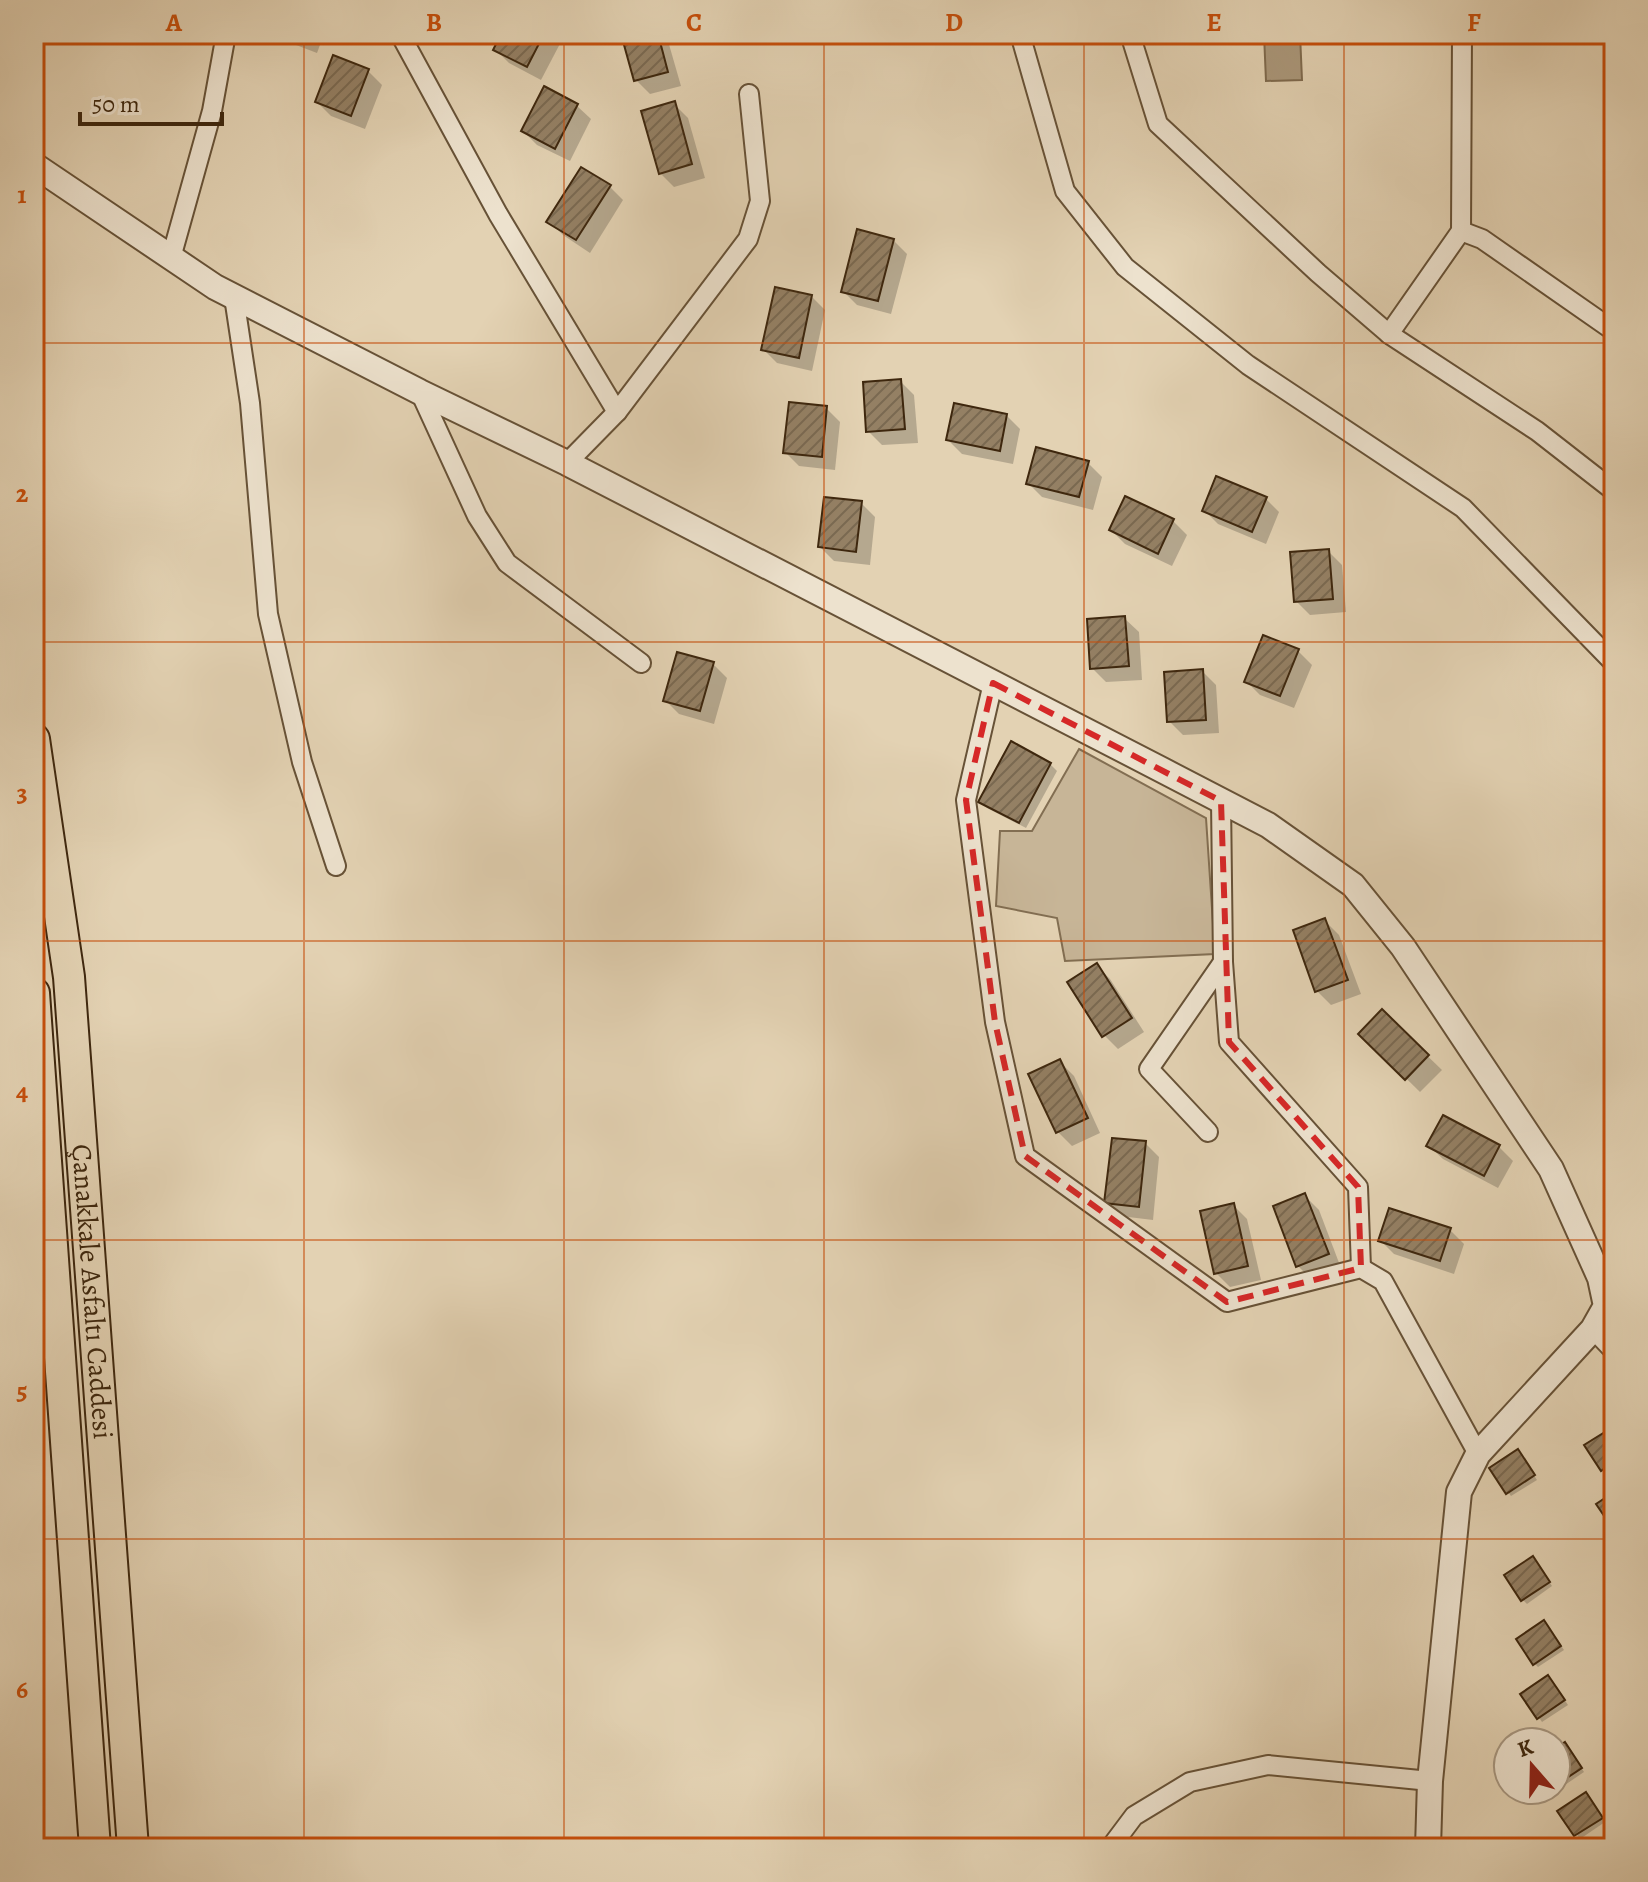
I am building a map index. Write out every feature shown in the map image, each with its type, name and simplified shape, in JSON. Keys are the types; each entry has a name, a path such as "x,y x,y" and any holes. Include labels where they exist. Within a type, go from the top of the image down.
{"highway":[{"name":"Çanakkale Asfaltı Caddesi","path":"34,739 69,977 133,1848"},
{"name":"Çanakkale Asfaltı Caddesi","path":"34,993 95,1848"}],"street":[{"path":"171,258 212,111 226,34"},
{"path":"400,34 498,214 617,412"},
{"path":"1020,34 1065,191 1125,267 1248,365 1463,508 1614,663"},
{"path":"1130,34 1158,124 1318,273 1389,334 1537,431 1614,491"},
{"path":"1389,334 1461,231 1462,34"},
{"path":"567,463 617,412 748,239 760,201 749,94"},
{"path":"34,165 234,297 567,463 1268,825 1353,885 1403,947 1551,1169 1600,1278 1606,1306 1593,1329 1478,1454 1459,1492 1430,1781 1428,1848"},
{"path":"1461,231 1482,239 1614,331"},
{"path":"234,297 250,403 268,614 302,762 336,866"},
{"path":"420,392 477,516 507,563 641,663"},
{"path":"993,683 966,800 995,1022 1025,1156 1227,1302 1361,1268 1383,1281 1478,1454"},
{"path":"1221,801 1223,962 1229,1042 1358,1187 1361,1268"},
{"path":"1208,1132 1149,1069 1223,962"},
{"path":"1593,1329 1614,1351"},
{"path":"1110,1848 1134,1816 1190,1782 1268,1765 1430,1781"}],"highlighted area":[{"path":"993,683 1221,801 1229,1042 1358,1187 1361,1268 1227,1302 1025,1156 995,1022 966,800"}],"shaded area":[{"path":"1264,34 1300,34 1302,80 1266,81"},
{"path":"1079,749 1206,818 1215,954 1065,961 1057,918 996,906 1000,831 1032,831"}],"building":[{"path":"501,34 544,34 527,67 493,50"},
{"path":"621,34 658,34 668,72 634,81"},
{"path":"333,55 369,69 351,116 315,102"},
{"path":"544,86 578,104 555,149 521,131"},
{"path":"675,101 692,164 659,174 641,111"},
{"path":"581,167 611,185 576,240 546,222"},
{"path":"857,229 894,239 878,301 841,292"},
{"path":"775,287 812,295 799,358 761,350"},
{"path":"901,379 905,429 866,432 863,382"},
{"path":"789,402 827,406 822,457 783,453"},
{"path":"954,403 1007,414 1000,451 946,440"},
{"path":"1036,447 1089,461 1079,497 1026,484"},
{"path":"1216,476 1267,497 1252,532 1202,511"},
{"path":"1125,496 1174,519 1158,554 1109,530"},
{"path":"824,497 862,501 856,552 818,547"},
{"path":"1329,549 1333,599 1294,602 1290,552"},
{"path":"1125,616 1129,666 1090,669 1087,619"},
{"path":"1263,635 1299,649 1280,696 1244,682"},
{"path":"677,652 714,662 700,711 663,701"},
{"path":"1203,669 1206,720 1167,722 1164,672"},
{"path":"1011,741 1051,763 1019,823 978,802"},
{"path":"1325,918 1348,980 1315,992 1293,930"},
{"path":"1097,963 1132,1018 1102,1037 1067,982"},
{"path":"1382,1009 1429,1055 1405,1080 1358,1034"},
{"path":"1060,1059 1088,1118 1056,1133 1028,1074"},
{"path":"1443,1115 1500,1145 1484,1176 1426,1146"},
{"path":"1112,1138 1146,1141 1139,1207 1104,1203"},
{"path":"1305,1193 1329,1254 1296,1267 1273,1206"},
{"path":"1234,1203 1248,1266 1214,1274 1200,1211"},
{"path":"1389,1208 1451,1228 1440,1261 1378,1241"},
{"path":"1613,1427 1614,1462 1601,1471 1584,1445"},
{"path":"1518,1449 1535,1475 1506,1494 1489,1468"},
{"path":"1614,1492 1614,1529 1613,1529 1596,1504"},
{"path":"1533,1556 1550,1582 1521,1601 1504,1575"},
{"path":"1544,1620 1561,1646 1533,1665 1516,1639"},
{"path":"1548,1675 1565,1700 1537,1719 1520,1694"},
{"path":"1572,1753 1582,1768 1572,1775"},
{"path":"1586,1792 1603,1818 1574,1836 1557,1811 1572,1806 1572,1801"}]}
